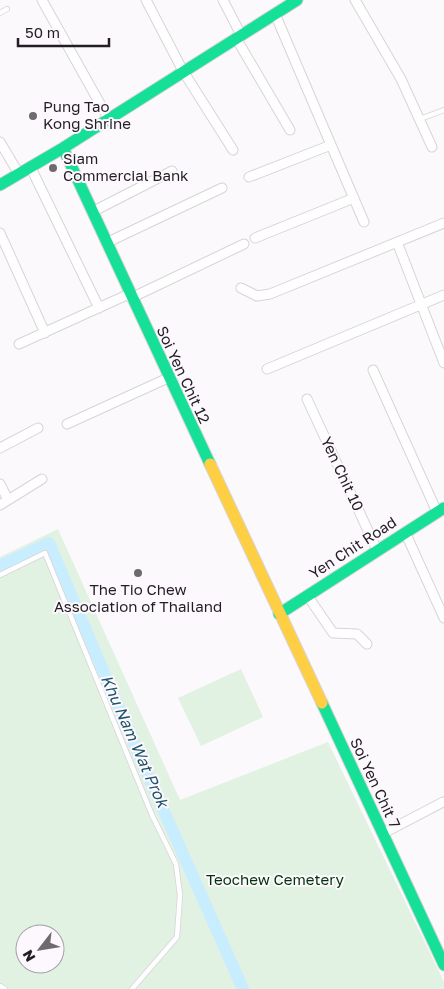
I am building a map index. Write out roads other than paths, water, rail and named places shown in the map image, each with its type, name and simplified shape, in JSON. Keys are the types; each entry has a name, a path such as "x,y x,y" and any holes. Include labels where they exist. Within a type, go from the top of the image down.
{"street":[{"path":"42,0 108,118"},
{"path":"146,0 183,71 234,150"},
{"path":"223,0 239,36 290,130"},
{"path":"0,185 31,168 297,0"},
{"path":"355,0 401,79 432,147"},
{"path":"275,14 364,222"},
{"path":"0,142 19,174"},
{"path":"249,177 331,145"},
{"name":"Soi Yen Chit 12","path":"63,148 279,614"},
{"path":"31,168 98,308"},
{"path":"92,212 172,171"},
{"path":"106,243 222,188"},
{"path":"255,238 354,198"},
{"path":"241,288 262,296 444,223"},
{"path":"0,233 45,333"},
{"path":"397,242 444,363"},
{"path":"19,344 244,244"},
{"path":"268,369 444,295"},
{"path":"373,370 442,511"},
{"path":"67,424 168,378"},
{"name":"Yen Chit 10","path":"307,398 377,550"},
{"path":"0,448 38,428"},
{"path":"0,484 4,503 42,479"},
{"name":"Yen Chit Road","path":"279,614 405,532 442,511"},
{"path":"405,532 444,618"},
{"path":"307,596 333,633 357,634 367,644"},
{"name":"Soi Yen Chit 7","path":"279,614 444,966"},
{"path":"382,834 443,802"}],"lane":[{"path":"0,13 7,9"},
{"path":"420,119 444,110"},
{"path":"0,575 45,554 152,815 176,864 180,896 177,937 132,989"},
{"path":"0,986 5,989"}],"waterway":[{"name":"Khu Nam Wat Prok","path":"0,566 49,543 142,762 243,989"}],"place":[{"name":"Pung Tao Kong Shrine","path":"33,116"},
{"name":"Siam Commercial Bank","path":"53,168"},
{"name":"The Tio Chew Association of Thailand","path":"138,573"}],"park label":[{"name":"Teochew Cemetery","path":"275,880"}]}
